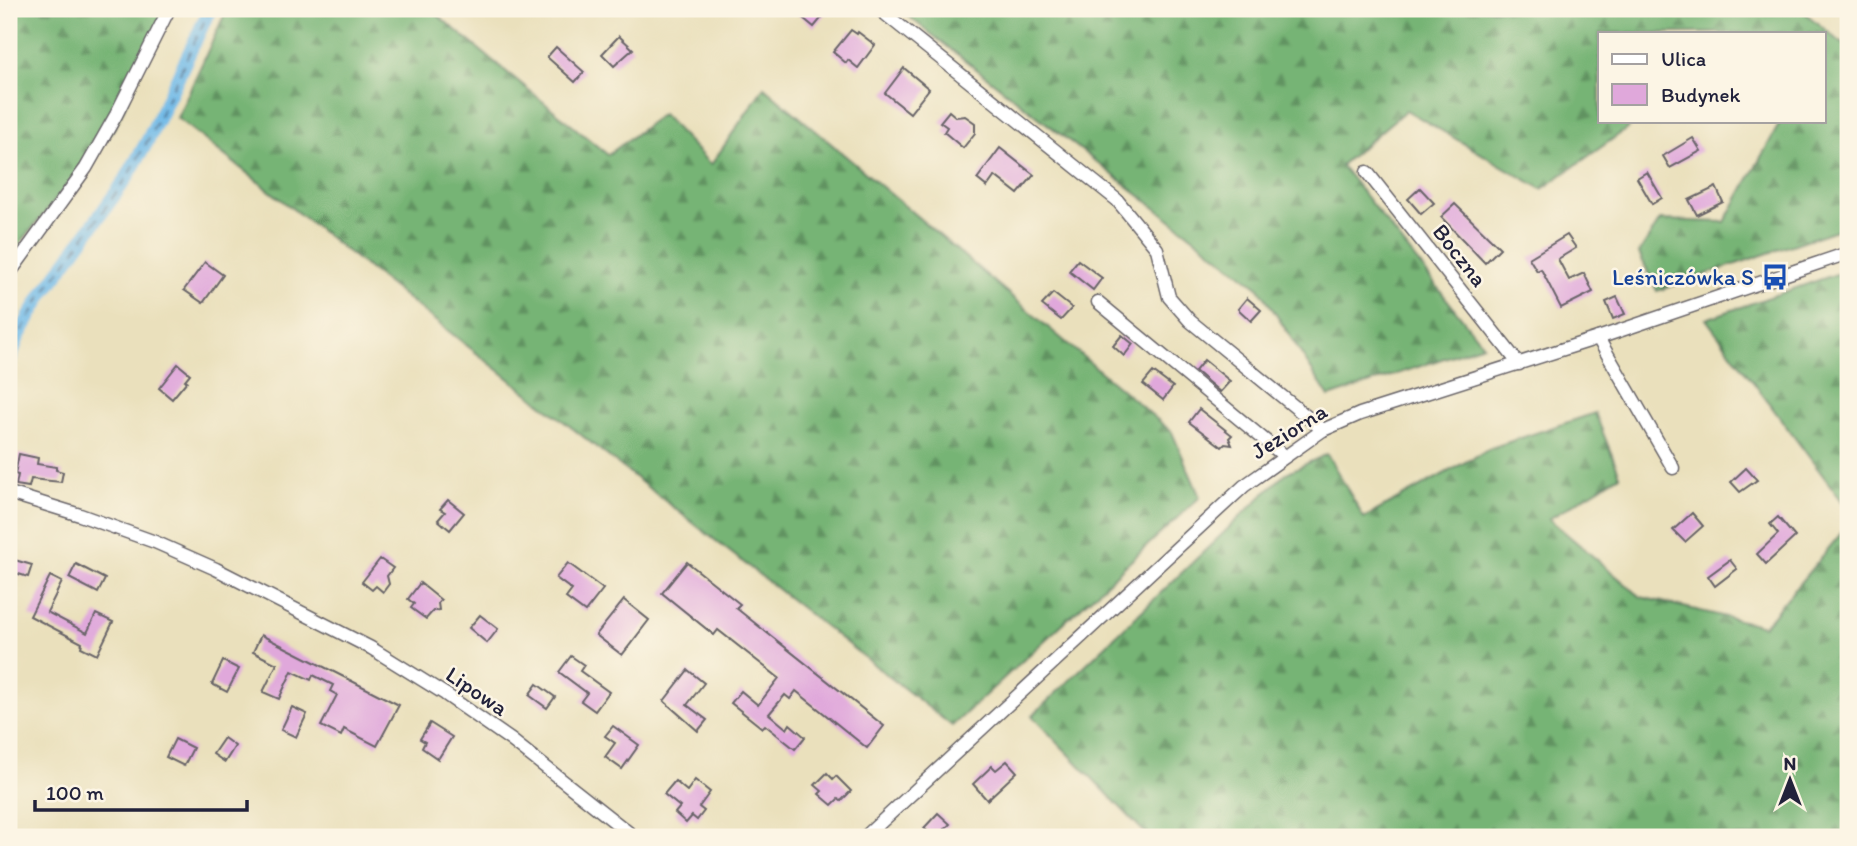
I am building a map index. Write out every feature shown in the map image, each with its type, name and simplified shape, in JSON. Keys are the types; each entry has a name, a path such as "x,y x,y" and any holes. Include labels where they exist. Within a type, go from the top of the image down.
{"street":[{"path":"9,274 86,168 117,115 169,9"},
{"path":"879,9 1117,201 1157,249 1169,297 1190,321 1323,430"},
{"name":"Boczna","path":"1367,172 1519,364"},
{"name":"Jeziorna","path":"865,837 1244,486 1323,430 1371,411 1848,253"},
{"path":"1098,302 1284,456"},
{"path":"1598,338 1673,468"},
{"name":"Lipowa","path":"9,493 155,542 216,569 371,648 445,694 511,740 634,837"}],"green space":[{"path":"9,9 168,9 115,127 9,257"},
{"path":"227,9 430,9 608,155 662,114 711,165 764,87 1172,432 1200,497 952,726 177,118"},
{"path":"899,9 1800,9 1848,48 1848,226 1657,291 1639,253 1660,220 1725,222 1780,122 1826,122 1826,32 1598,32 1598,122 1637,122 1542,189 1406,110 1341,165 1483,345 1329,397 1259,288"},
{"path":"1848,270 1848,509 1706,319"},
{"path":"1595,413 1620,475 1549,519 1641,597 1764,626 1848,525 1848,837 1149,837 1032,716 1286,473 1327,454 1364,518 1491,448"}],"building":[{"path":"792,9 829,9 814,27"},
{"path":"851,30 875,45 858,68 848,60 846,63 833,52"},
{"path":"619,36 633,49 614,66 602,54"},
{"path":"556,47 584,72 575,82 547,57"},
{"path":"904,68 929,89 910,113 885,93"},
{"path":"949,111 956,117 965,116 975,123 975,133 963,148 944,132 947,127 940,122"},
{"path":"1693,138 1701,151 1670,168 1663,156"},
{"path":"1000,148 1034,175 1018,194 995,176 987,187 977,179"},
{"path":"1647,172 1662,198 1652,204 1637,178"},
{"path":"1716,187 1723,202 1697,215 1689,200"},
{"path":"1420,188 1434,203 1421,214 1408,199"},
{"path":"1455,204 1500,248 1485,263 1441,217"},
{"path":"1567,235 1576,248 1558,259 1569,280 1584,273 1593,292 1561,308 1541,269 1537,271 1529,258"},
{"path":"1078,260 1102,278 1093,290 1069,271"},
{"path":"205,262 223,275 203,303 184,290"},
{"path":"1053,293 1072,308 1061,320 1042,305"},
{"path":"1617,297 1625,314 1613,319 1606,302"},
{"path":"1247,298 1261,310 1251,321 1238,309"},
{"path":"1122,335 1133,344 1124,356 1113,346"},
{"path":"1204,360 1230,381 1220,392 1195,371"},
{"path":"178,364 190,374 172,399 159,388"},
{"path":"1153,372 1173,387 1163,400 1143,384"},
{"path":"1199,409 1232,435 1229,438 1232,445 1225,444 1222,447 1189,422"},
{"path":"19,454 38,458 37,464 56,467 56,470 63,472 61,482 31,479 29,487 16,485"},
{"path":"1746,468 1757,480 1740,492 1731,482"},
{"path":"448,500 464,513 450,530 438,520 445,512 440,509"},
{"path":"1692,513 1703,526 1685,542 1673,530"},
{"path":"1778,517 1795,537 1766,564 1757,554 1778,534 1770,524"},
{"path":"11,559 32,565 28,577 9,571"},
{"path":"380,559 393,568 387,576 389,584 383,592 376,586 372,590 362,582"},
{"path":"1730,560 1737,569 1715,586 1708,576"},
{"path":"687,562 740,604 736,608 884,726 867,748 796,691 790,699 785,695 769,714 787,729 790,724 805,737 795,749 765,725 762,728 731,703 741,691 758,705 779,678 718,630 714,635 662,593"},
{"path":"568,563 603,589 585,612 566,598 572,590 556,578"},
{"path":"76,564 105,579 98,593 69,578"},
{"path":"50,576 62,582 47,612 87,633 96,614 113,622 97,655 81,647 82,643 30,616"},
{"path":"420,583 441,600 438,603 439,610 433,611 426,619 411,608 414,604 408,599"},
{"path":"624,600 649,620 622,655 596,635"},
{"path":"480,615 498,629 487,643 469,628"},
{"path":"261,635 399,705 377,746 344,729 341,736 321,726 337,695 330,691 333,685 313,675 311,680 292,671 279,699 263,692 277,664 253,652"},
{"path":"571,656 584,665 580,671 609,692 595,711 581,701 587,693 559,672"},
{"path":"223,661 239,669 227,692 212,684"},
{"path":"688,670 704,683 687,705 707,720 698,731 664,701"},
{"path":"537,684 555,697 547,708 529,695"},
{"path":"292,707 307,714 296,737 281,730"},
{"path":"430,723 452,737 438,759 422,748 425,742 420,739"},
{"path":"613,726 639,745 622,769 605,757 615,743 605,736"},
{"path":"224,738 235,746 225,762 213,754"},
{"path":"175,739 193,748 184,766 166,757"},
{"path":"1007,761 1017,772 987,800 973,784 992,766 996,770"},
{"path":"827,773 833,779 836,776 851,791 841,801 838,799 832,805 819,794 822,791 815,785"},
{"path":"695,780 710,792 699,807 704,811 697,820 692,816 686,823 675,813 680,807 664,794 675,781 687,791"},
{"path":"938,813 950,824 933,837 924,828"}],"waterway":[{"path":"9,361 18,337 41,297 126,179 148,140 210,9"}],"ferry route":[{"path":"9,361 18,337 41,297 126,179 148,140 210,9"}],"place":[{"name":"Leśniczówka S","path":"1775,277"}]}
